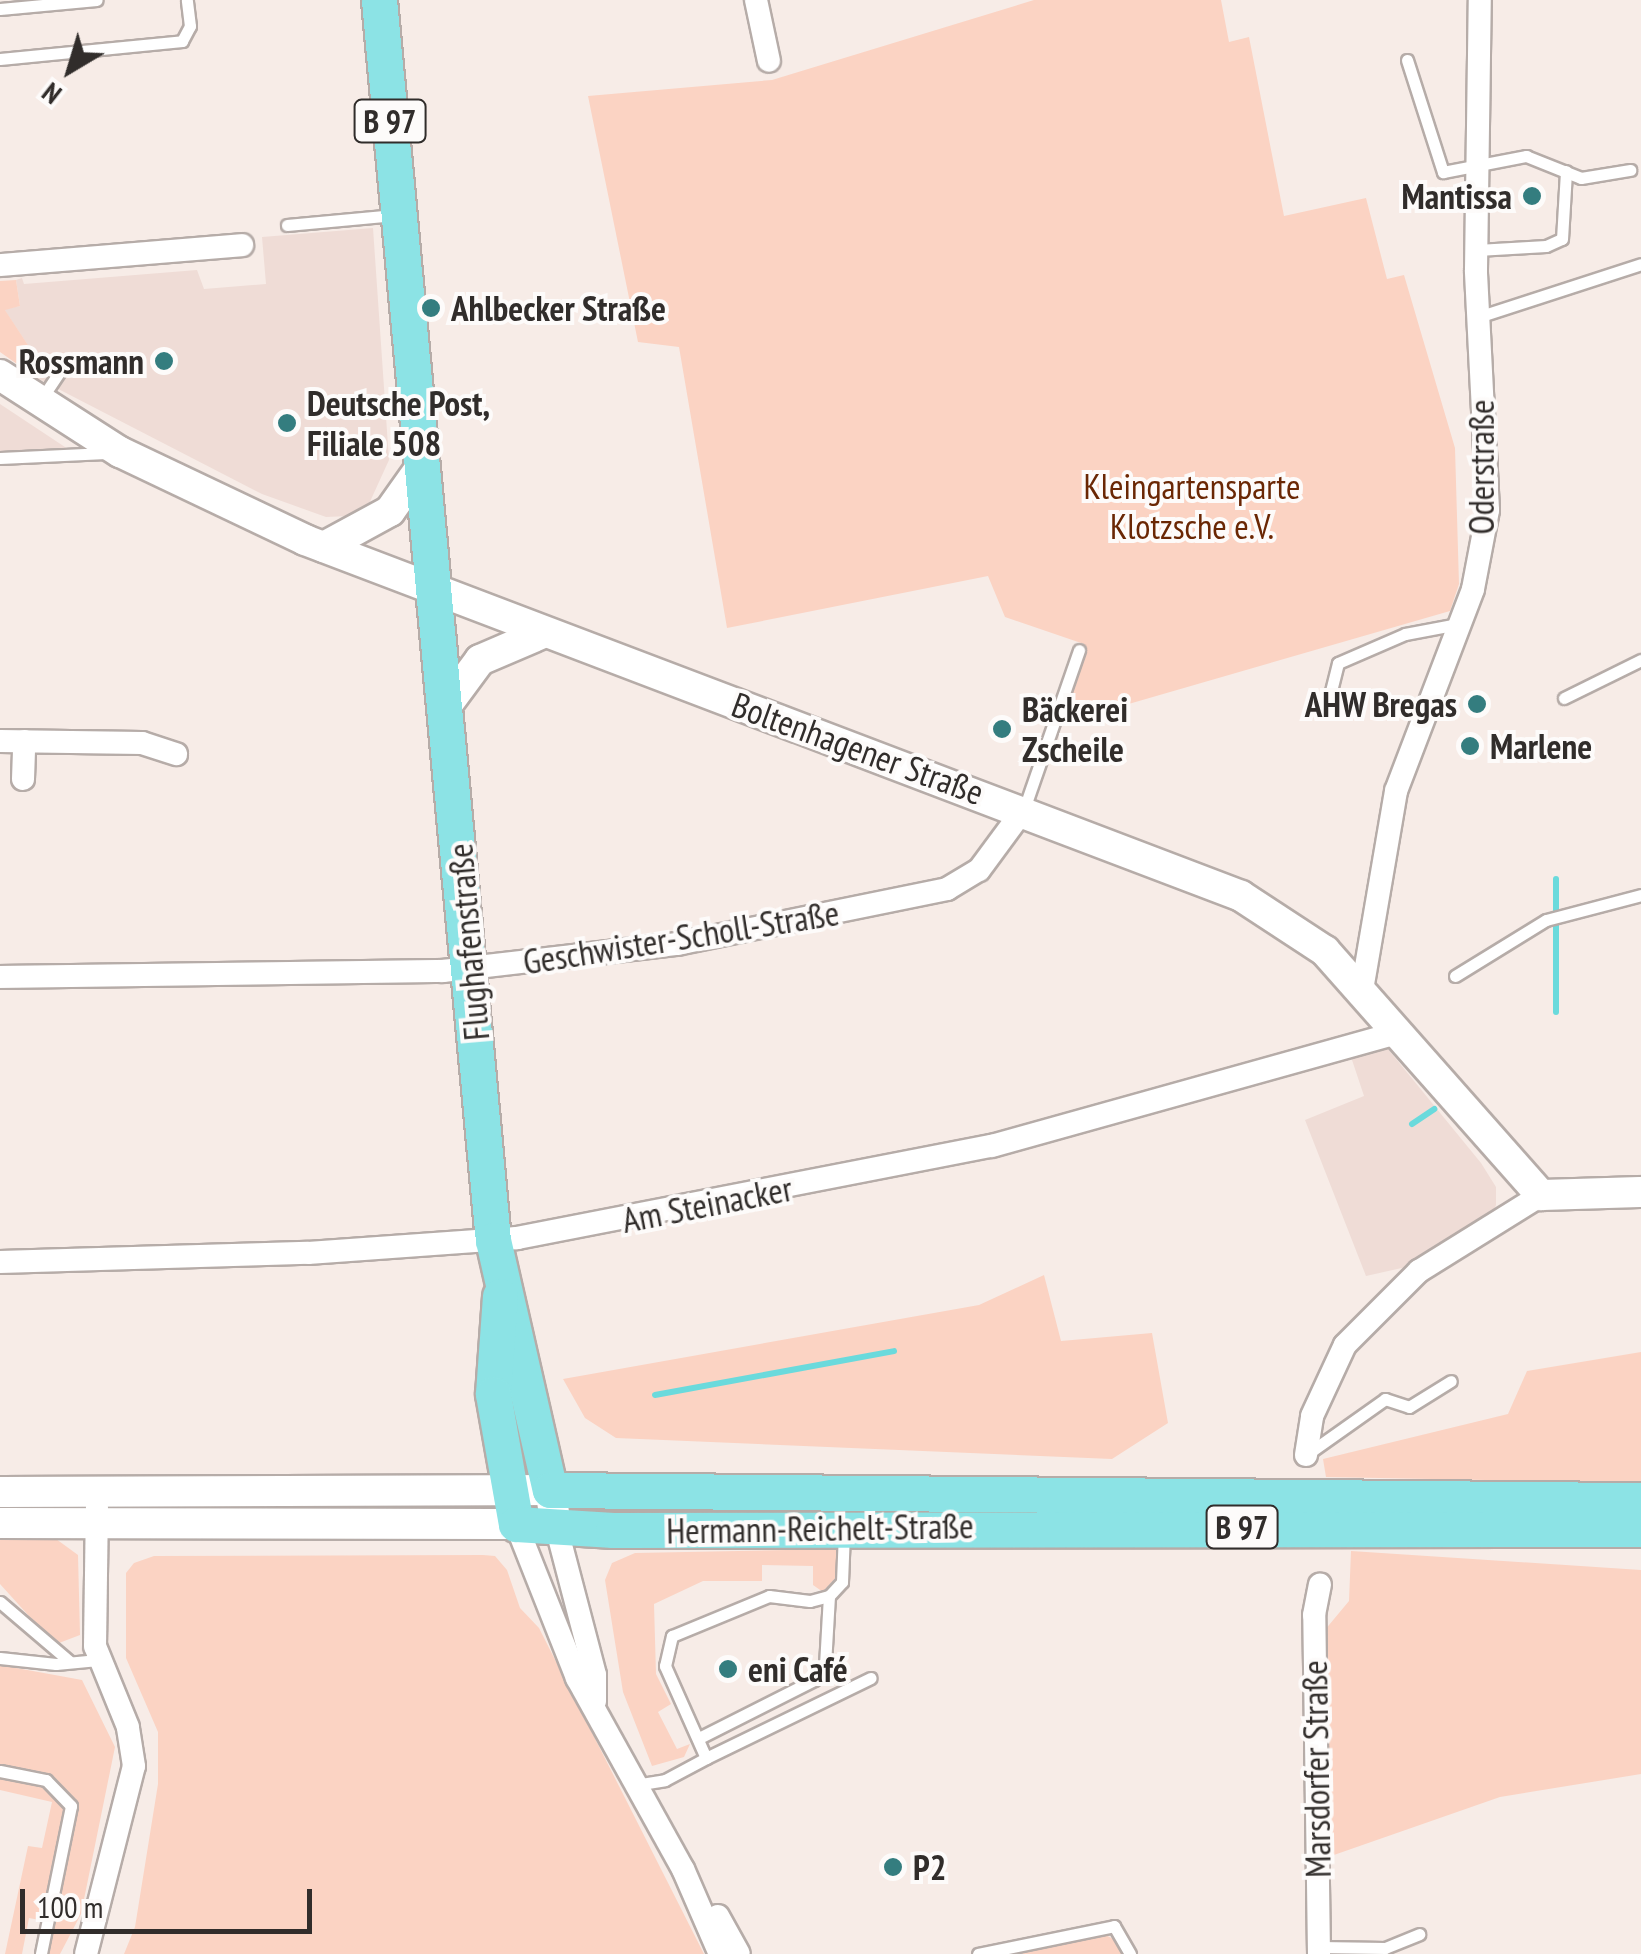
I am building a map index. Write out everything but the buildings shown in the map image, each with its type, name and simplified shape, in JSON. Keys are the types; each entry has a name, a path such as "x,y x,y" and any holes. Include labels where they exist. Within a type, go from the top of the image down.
{"main road":[{"name":"B 97","path":"379,0 430,590"},
{"name":"Flughafenstraße","path":"430,590 446,706 500,1295 493,1394 512,1507"},
{"name":"Flughafenstraße","path":"500,1295 516,1334 550,1490"},
{"name":"Hermann-Reichelt-Straße","path":"550,1490 1641,1500"},
{"name":"Hermann-Reichelt-Straße","path":"512,1507 556,1526 1641,1529"}],"street":[{"path":"756,0 769,61"},
{"name":"Oderstraße","path":"1362,990 1396,791 1474,589 1488,510 1476,250 1481,167 1480,0"},
{"path":"0,265 242,246"},
{"name":"Boltenhagener Straße","path":"0,375 120,452 324,547 544,633 1024,809 1286,919 1362,990 1541,1195"},
{"path":"324,547 390,511 419,470"},
{"path":"446,706 480,660 544,633"},
{"path":"23,778 12,741 142,743 176,754"},
{"name":"Geschwister-Scholl-Straße","path":"0,977 241,978 470,968 677,944 947,890 979,870 1024,809"},
{"name":"Am Steinacker","path":"0,1262 493,1240 668,1213 992,1146 1396,1032"},
{"path":"1306,1455 1312,1416 1346,1345 1419,1271 1541,1195 1641,1192"},
{"name":"Hermann-Reichelt-Straße","path":"0,1492 97,1507 512,1507 550,1490"},
{"name":"Flughafenstraße","path":"550,1490 595,1675 594,1701"},
{"path":"86,1954 134,1766 128,1726 98,1660 97,1507"},
{"name":"Hermann-Reichelt-Straße","path":"0,1523 97,1507"},
{"name":"Flughafenstraße","path":"512,1507 577,1678 594,1701 635,1785 683,1869 739,1954"},
{"name":"Marsdorfer Straße","path":"1319,1950 1314,1615 1320,1585"},
{"name":"Flughafenstraße","path":"683,1869 720,1954"}],"lane":[{"path":"0,8 97,0"},
{"path":"0,58 182,41 190,26 188,0"},
{"path":"1406,60 1443,172 1538,156 1566,171 1592,178 1630,170"},
{"path":"1476,250 1546,246 1562,239 1566,171"},
{"path":"287,225 399,215"},
{"path":"1478,317 1624,275 1641,264"},
{"path":"39,401 66,362"},
{"path":"0,458 120,452"},
{"path":"1328,703 1338,663 1405,634 1458,624"},
{"path":"1024,809 1079,650"},
{"path":"1564,698 1641,660"},
{"path":"1456,976 1546,920 1641,895"},
{"path":"1306,1455 1385,1399 1409,1407 1451,1381"},
{"path":"706,1758 701,1737 665,1666 672,1636 769,1596 810,1602 829,1596 842,1582 844,1526"},
{"path":"701,1737 814,1680 825,1665 829,1596"},
{"path":"0,1602 70,1661"},
{"path":"0,1658 98,1660"},
{"path":"635,1785 665,1780 871,1678"},
{"path":"0,1771 46,1780 71,1806 42,1954"},
{"path":"978,1954 1114,1926 1130,1954"},
{"path":"1319,1950 1385,1948 1419,1934"}],"shaded area":[{"path":"373,228 389,460 368,506 349,516 326,517 262,494 37,378 43,368 4,309 20,306 16,280 22,278 24,284 197,270 204,289 266,284 262,237"},
{"path":"0,404 71,451 0,453"},
{"path":"1383,1043 1481,1163 1496,1187 1496,1205 1490,1220 1424,1263 1366,1276 1305,1120 1364,1096 1350,1054"}],"green space":[{"name":"Kleingartensparte Klotzsche e.V.","path":"1034,0 1221,0 1229,42 1249,37 1284,216 1366,198 1387,279 1404,275 1455,448 1459,584 1450,611 1063,723 1084,644 1005,617 988,576 727,628 679,347 638,342 588,96 772,80"},
{"path":"16,280 20,306 5,310 43,368 37,378 0,352 0,281"},
{"path":"1044,1275 1061,1341 1152,1333 1168,1423 1112,1459 616,1438 585,1418 563,1379 979,1305"},
{"path":"1641,1352 1641,1483 1326,1477 1323,1459 1508,1414 1527,1371"},
{"path":"0,1535 52,1536 78,1555 80,1635 59,1643 48,1637 0,1584"},
{"path":"836,1549 837,1576 823,1592 813,1585 813,1566 762,1565 762,1581 703,1581 654,1604 656,1674 671,1704 658,1712 677,1749 690,1744 684,1757 652,1766 623,1692 605,1580 612,1563 635,1553"},
{"path":"1351,1551 1641,1570 1641,1774 1500,1797 1331,1856 1324,1631 1349,1601"},
{"path":"154,1556 495,1556 507,1570 520,1608 539,1628 704,1954 124,1954 135,1927 158,1784 158,1732 126,1658 126,1573 134,1563"},
{"path":"0,1665 82,1680 115,1747 81,1914 60,1954 45,1954 50,1922 29,1918 22,1954 5,1954 28,1846 42,1848 52,1802 0,1790"},
{"name":"P2","path":"1100,1932 1119,1942 1123,1954 1006,1954"}],"waterway":[{"path":"1556,879 1556,910"},
{"path":"1556,923 1556,1012"},
{"path":"1412,1124 1434,1109"},
{"path":"655,1395 894,1351"}],"place":[{"name":"Mantissa","path":"1532,196"},
{"name":"Ahlbecker Straße","path":"431,308"},
{"name":"Rossmann","path":"164,361"},
{"name":"Deutsche Post, Filiale 508","path":"287,423"},
{"name":"AHW Bregas","path":"1477,704"},
{"name":"Bäckerei Zscheile","path":"1002,729"},
{"name":"Marlene","path":"1470,746"},
{"name":"eni Café","path":"728,1669"},
{"name":"P2","path":"893,1867"}]}
